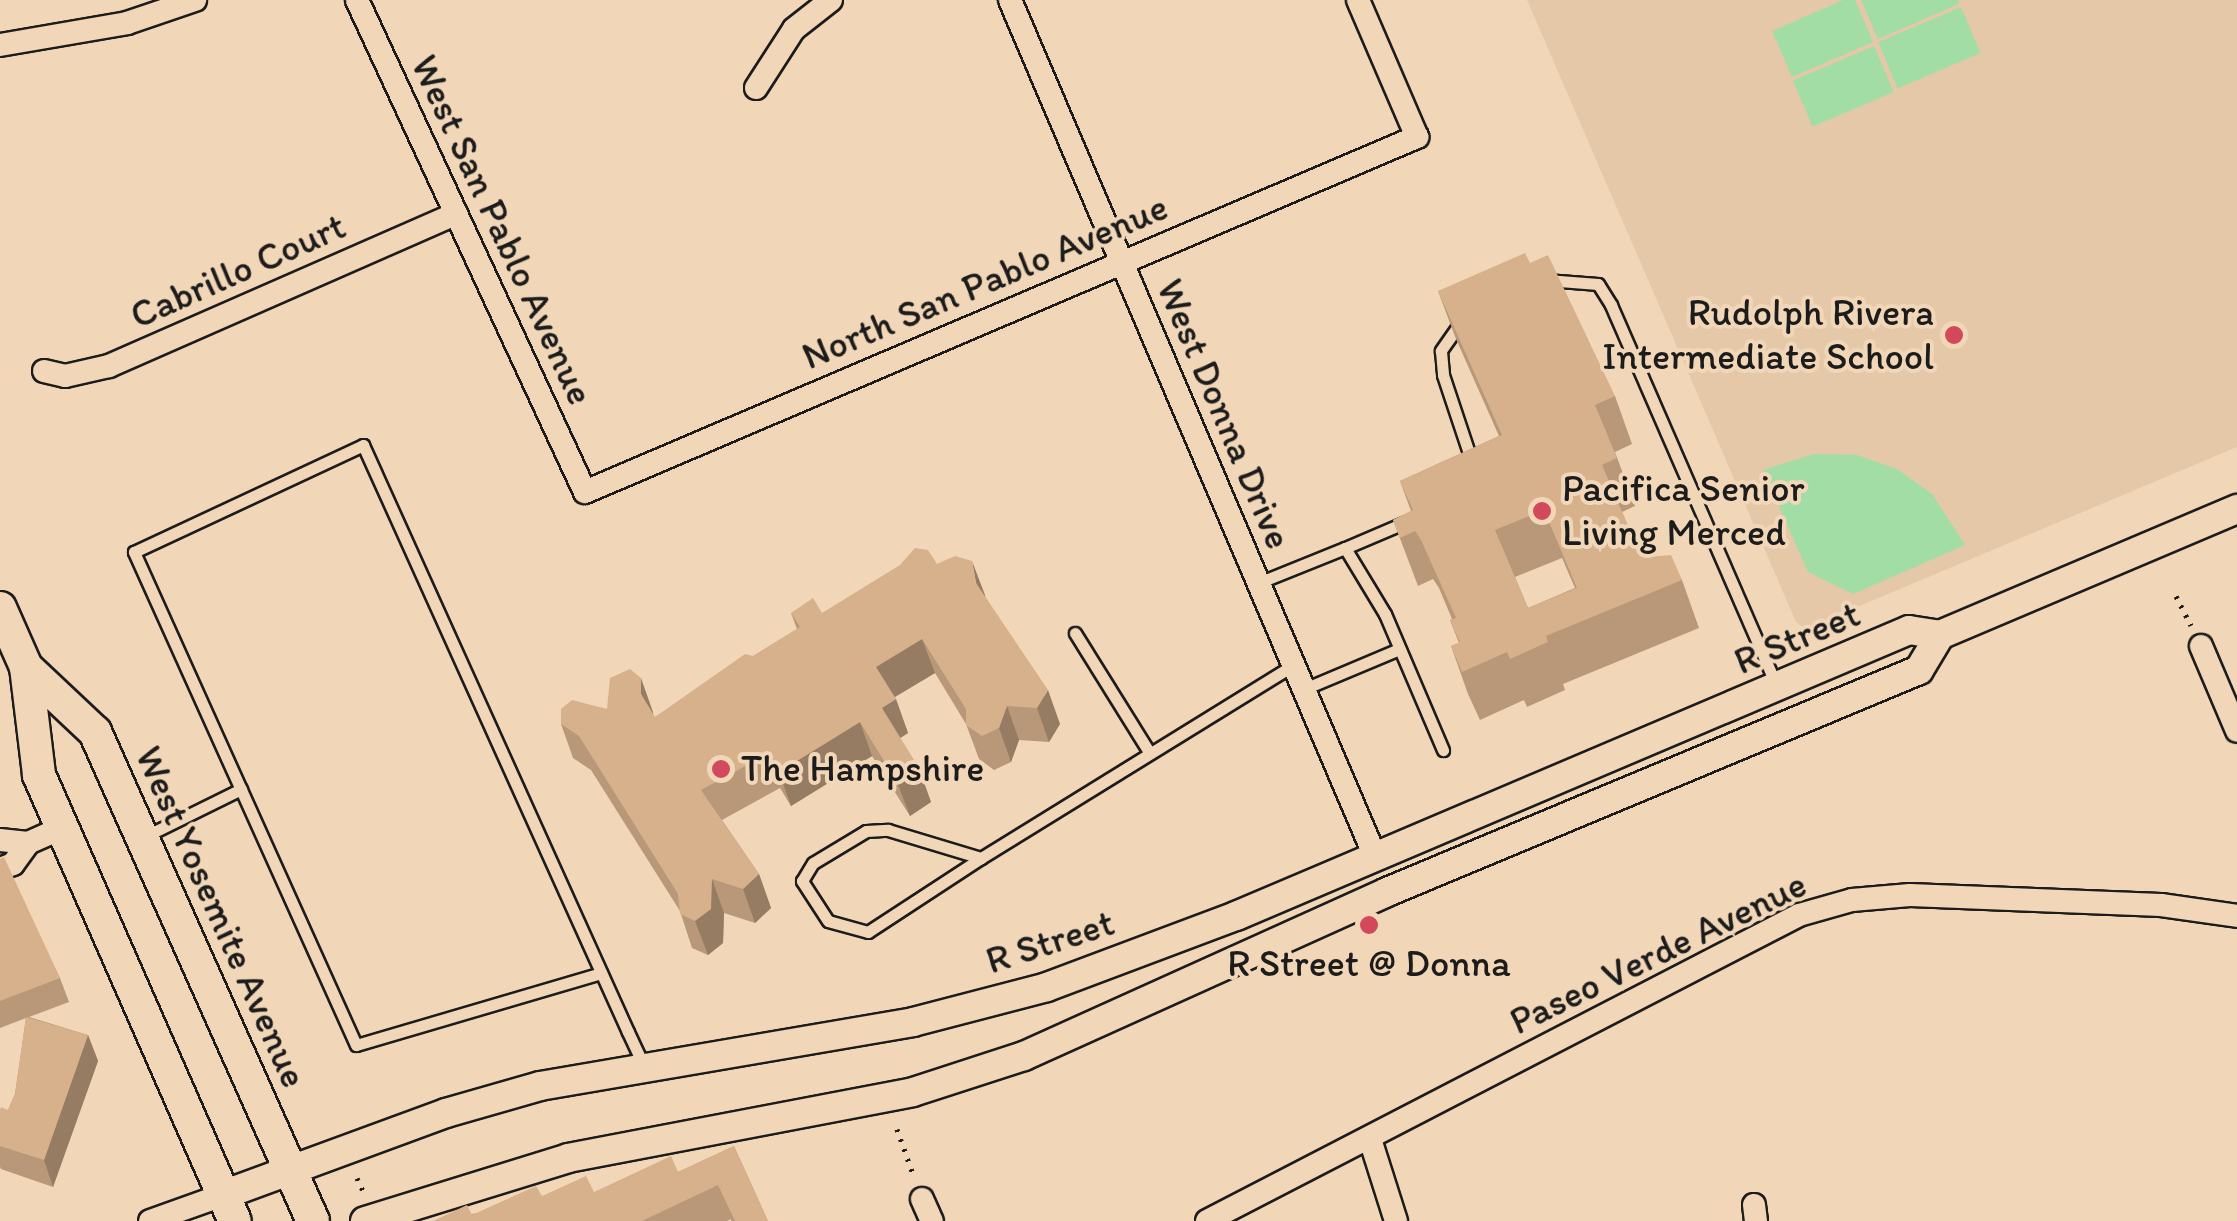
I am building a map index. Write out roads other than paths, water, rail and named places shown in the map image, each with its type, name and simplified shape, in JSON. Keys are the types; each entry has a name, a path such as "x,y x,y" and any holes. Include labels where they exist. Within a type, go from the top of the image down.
{"main road":[{"name":"West Yosemite Avenue","path":"0,608 26,667 39,775 229,1208"},
{"name":"West Yosemite Avenue","path":"26,667 95,732 313,1221"}],"street":[{"path":"0,45 128,23 195,0"},
{"name":"West San Pablo Avenue","path":"357,0 584,489"},
{"path":"756,88 785,40 831,0"},
{"name":"West Donna Drive","path":"1010,0 1375,856"},
{"name":"North San Pablo Avenue","path":"584,489 1417,137 1358,0"},
{"name":"Cabrillo Court","path":"44,371 65,376 109,366 456,214"},
{"name":"R Street","path":"150,1221 229,1208 289,1169 502,1097 913,1022 1047,987 1375,856 1909,630 1940,635 2237,508"},
{"name":"R Street","path":"366,1211 568,1158 913,1092 1024,1056 1387,892 1919,670 1940,635"},
{"path":"2201,646 2237,731"},
{"path":"0,840 28,843 62,828"},
{"path":"0,869 14,864 28,843"},
{"name":"Paseo Verde Avenue","path":"1207,1221 1799,915 1852,900 1910,896 2142,904 2237,916"},
{"path":"1370,1139 1396,1221"},
{"path":"922,1199 932,1221"}],"lane":[{"path":"1536,282 1563,276 1598,284 1642,373 1778,688"},
{"path":"1470,481 1473,452 1453,412 1441,350 1450,331 1482,307"},
{"path":"602,973 356,1045 134,552 363,445 602,973 644,1069"},
{"path":"1258,583 1416,518"},
{"path":"1346,548 1360,563 1443,750"},
{"path":"1074,632 1149,752"},
{"path":"1304,688 1396,650"},
{"path":"981,858 888,830 866,831 812,864 802,881 828,921 868,932 1149,752 1294,665"},
{"path":"142,838 241,789"}],"place":[{"name":"Rudolph Rivera Intermediate School","path":"1954,335"},
{"name":"Pacifica Senior Living Merced","path":"1542,511"},
{"name":"The Hampshire","path":"721,769"},
{"name":"R Street @ Donna","path":"1369,925"}]}
